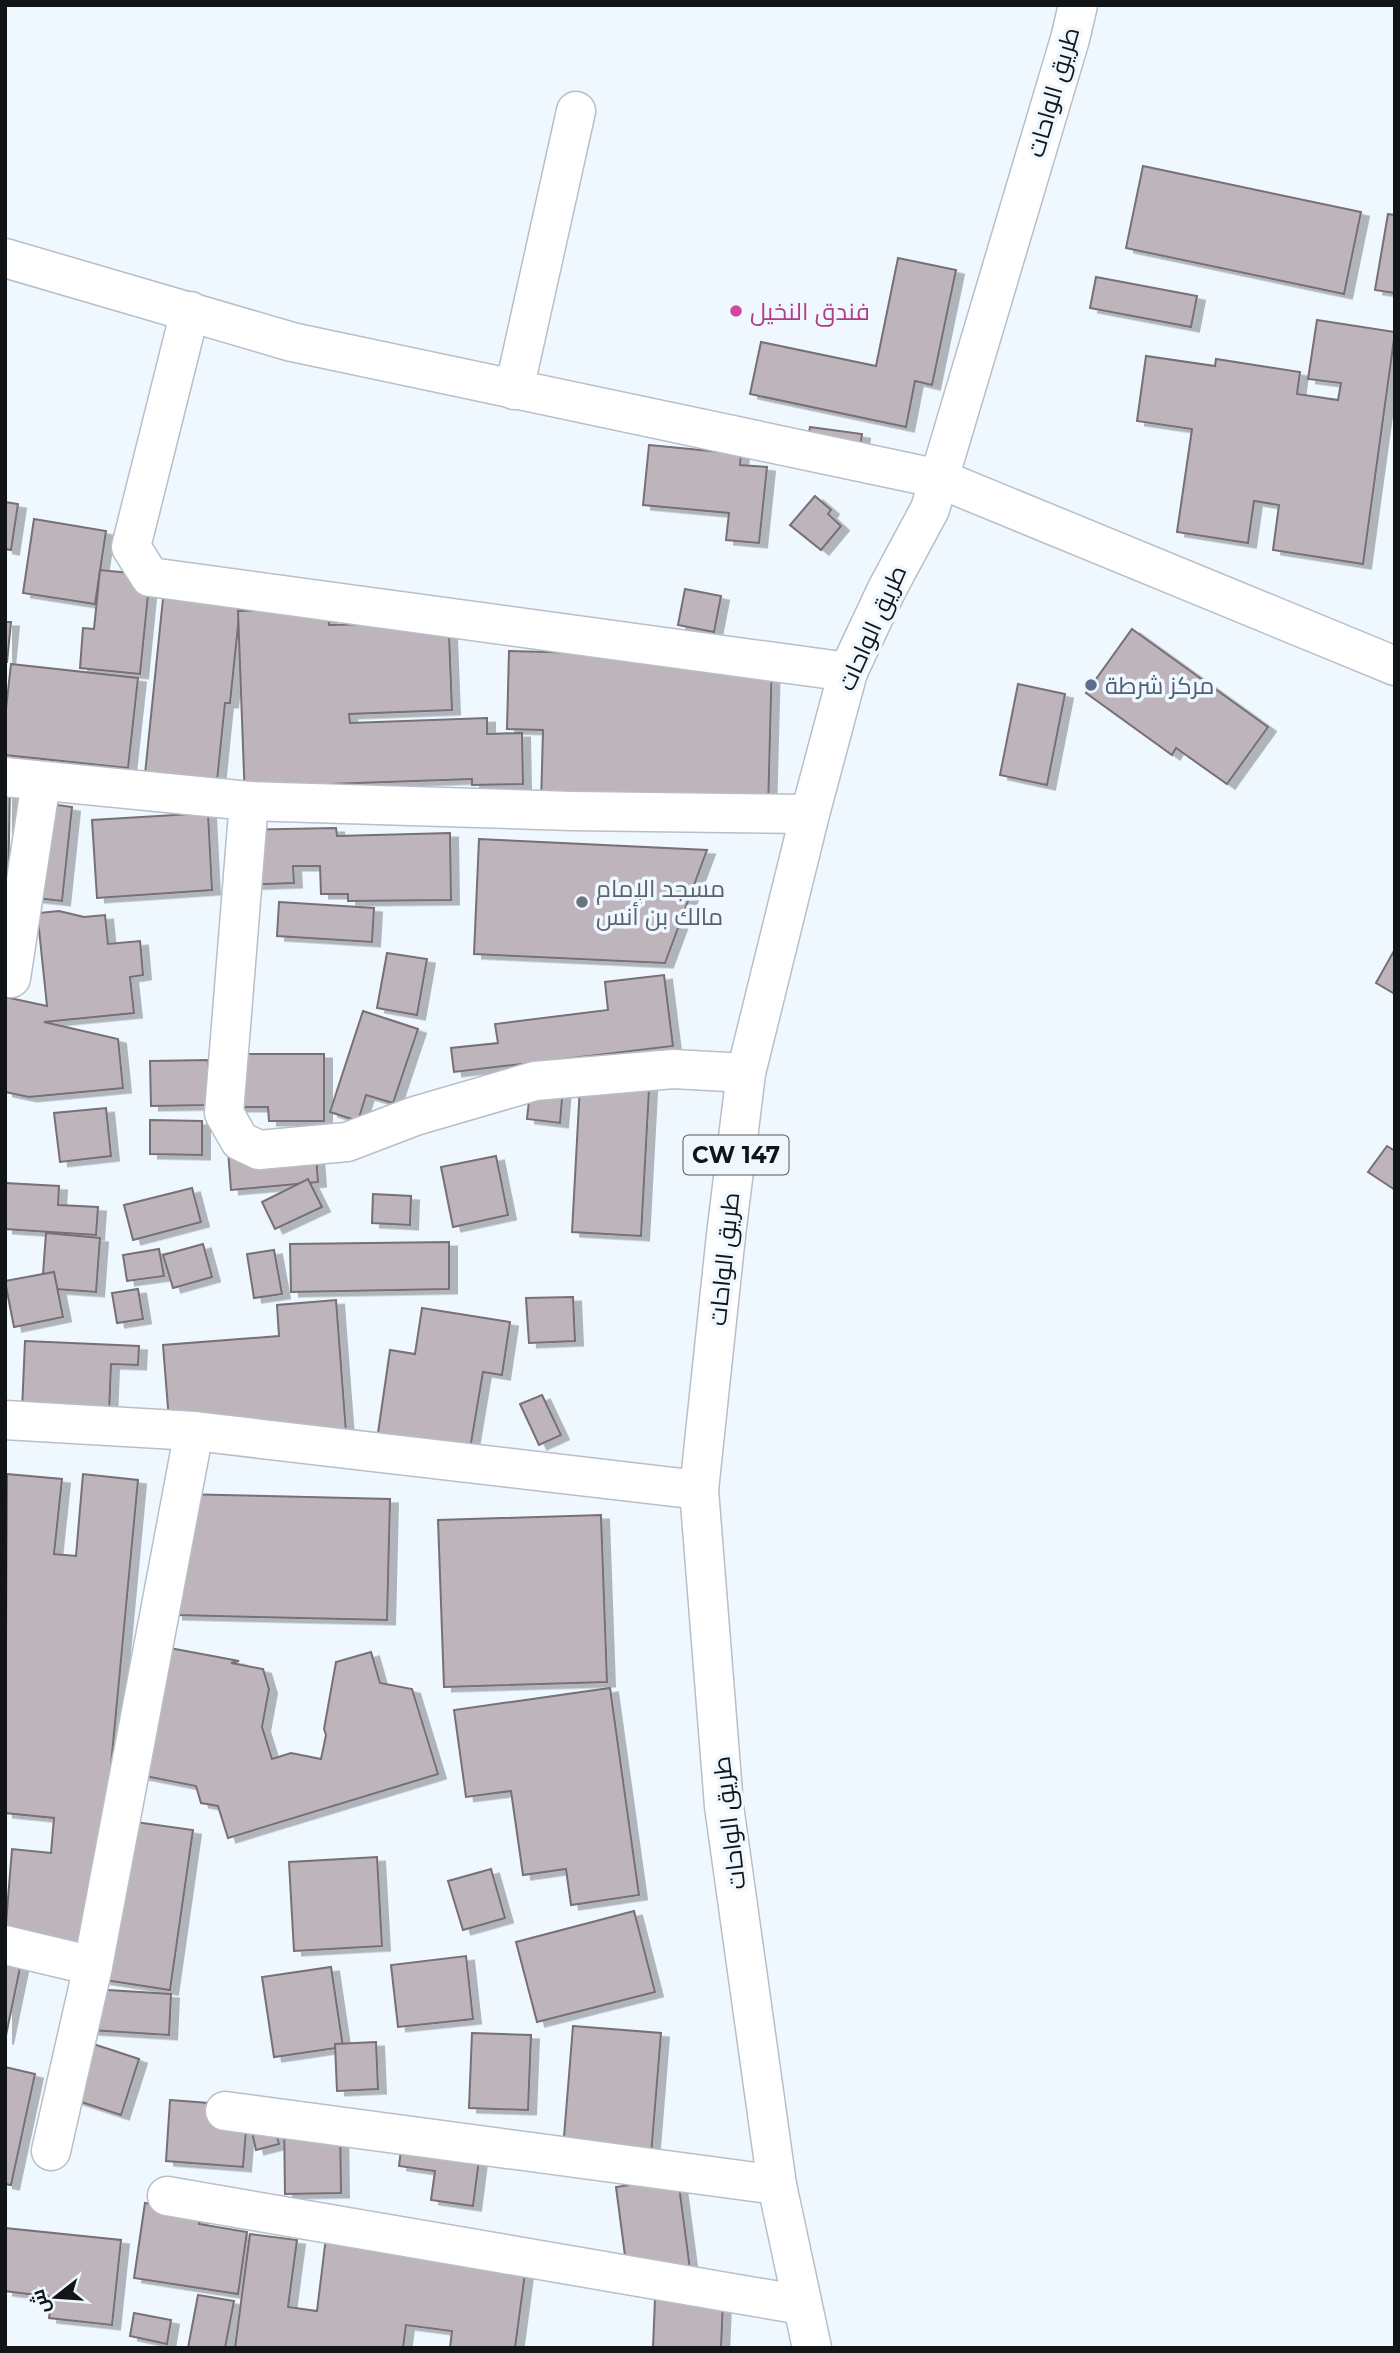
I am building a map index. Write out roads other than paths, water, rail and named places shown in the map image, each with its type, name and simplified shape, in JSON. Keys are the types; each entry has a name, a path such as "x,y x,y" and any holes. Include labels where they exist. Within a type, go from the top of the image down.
{"street":[{"name":"طريق الواحات","path":"812,2348 777,2185 724,1806 699,1490 726,1235 746,1073 848,672 887,589 930,509 1078,5"},
{"path":"514,390 576,111"},
{"path":"5,258 292,342 940,479 1395,666"},
{"path":"190,311 131,547 150,577 848,672"},
{"path":"11,978 23,780 248,801 572,811 810,814"},
{"path":"248,801 224,1113 240,1140 259,1150 347,1142 415,1116 535,1081 673,1069 746,1073"},
{"path":"5,1420 194,1431 699,1490"},
{"path":"51,2151 93,1966 194,1431"},
{"path":"5,1945 93,1966"},
{"path":"225,2111 777,2185"},
{"path":"167,2196 802,2305"}],"place":[{"name":"فندق النخيل","path":"736,311"},
{"name":"مركز شرطة","path":"1091,685"},
{"name":"مسجد الإمام مالك بن أنس","path":"582,902"}]}
